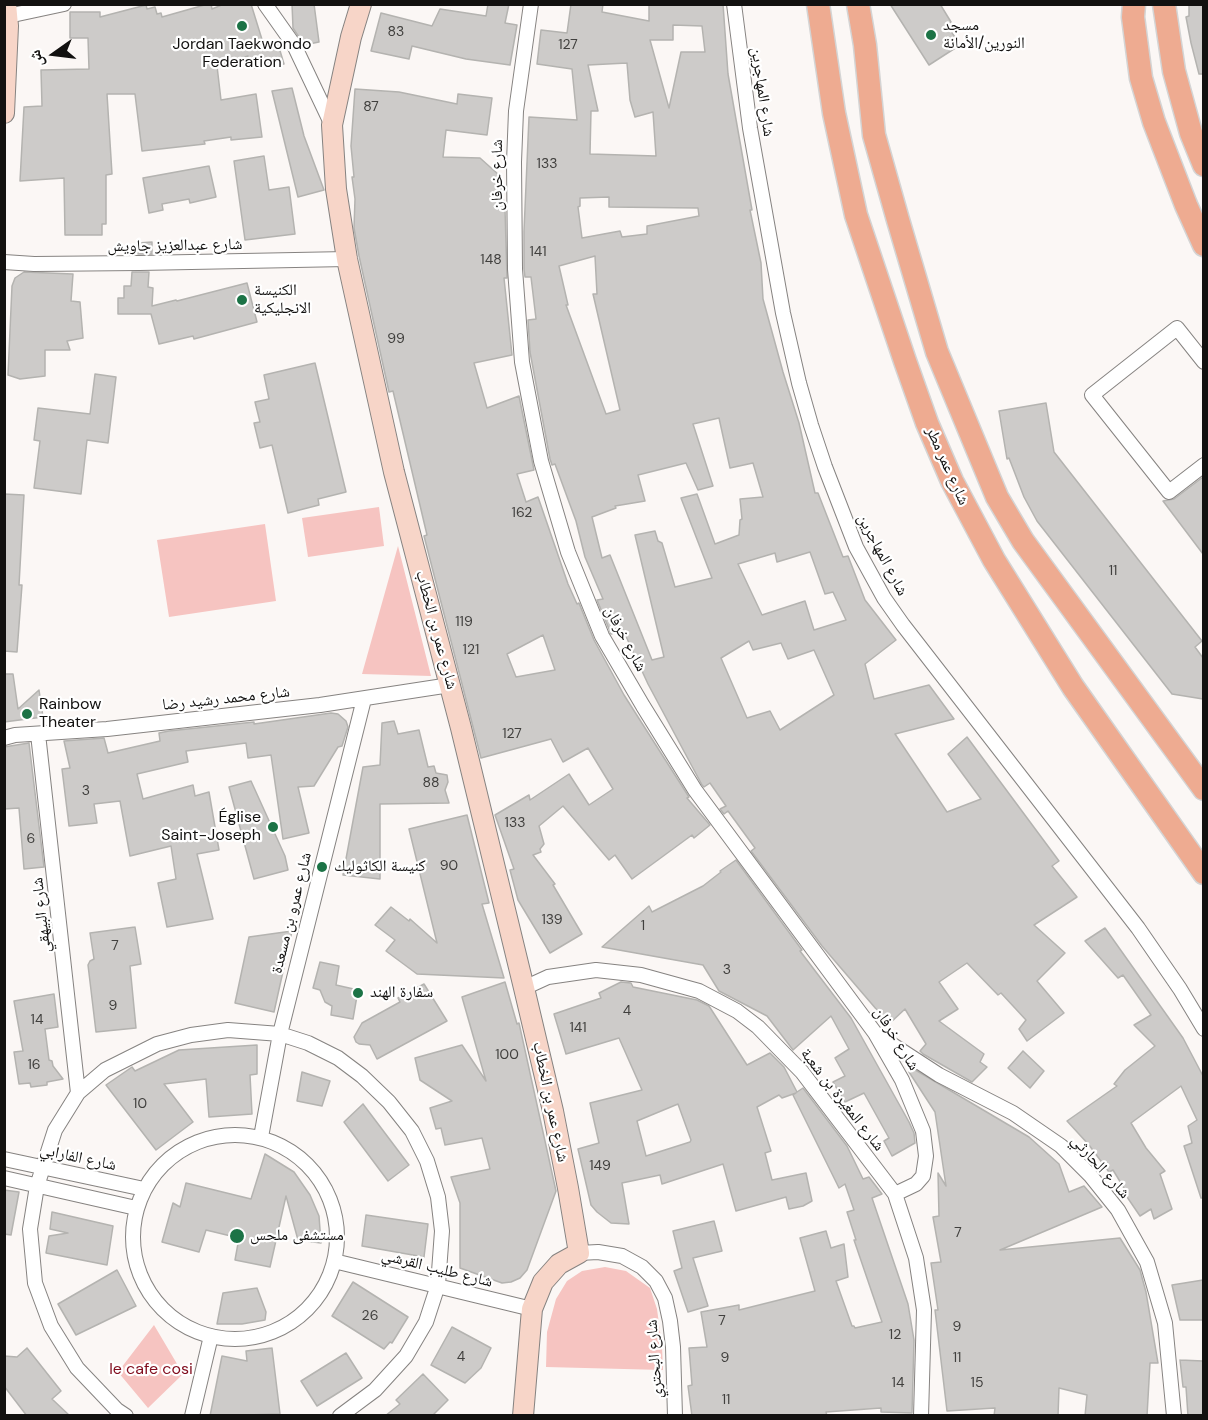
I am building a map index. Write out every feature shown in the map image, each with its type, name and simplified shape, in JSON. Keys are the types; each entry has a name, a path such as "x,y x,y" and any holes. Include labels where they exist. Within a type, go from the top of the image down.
{"main road":[{"name":"شارع عمر مطر","path":"818,4 834,113 856,215 927,423 952,481 994,560 1073,687 1203,873"},
{"name":"شارع عمر مطر","path":"858,4 865,45 874,135 886,178 937,352 998,497 1023,541 1203,789"},
{"path":"1134,4 1142,78 1156,128 1203,245"},
{"path":"1164,4 1174,71 1191,133 1203,165"}],"street":[{"path":"4,113 7,19 64,4"},
{"path":"265,4 294,45 332,125"},
{"name":"شارع عمر بن الخطاب","path":"361,4 351,37 332,125 336,189 347,259 394,472 450,685 553,1111 579,1253"},
{"name":"شارع خرفان","path":"531,4 516,111 514,162 516,281 522,362 541,461 568,552 603,636 642,706 695,790 875,1033 903,1080 914,1103 923,1131 926,1156 922,1176 916,1184 895,1194"},
{"name":"شارع المهاجرين","path":"734,4 750,128 783,313 799,383 818,446 856,547 884,598 903,626 1138,928 1180,989 1203,1029"},
{"name":"شارع عبدالعزيز جاويش","path":"4,262 34,264 347,259"},
{"path":"1203,362 1177,328 1092,395 1169,492 1203,465"},
{"name":"شارع محمد رشيد رضا","path":"4,738 107,729 364,699 450,685"},
{"name":"شارع عمرو بن مسعدة","path":"261,1137 280,1034 364,699"},
{"name":"شارع البيهقي","path":"38,734 78,1093"},
{"name":"شارع المغيرة بن شعبة","path":"524,988 548,977 596,970 641,975 699,991 718,999 758,1027 802,1072 895,1194 916,1258 924,1310 921,1416"},
{"path":"126,1416 117,1410 77,1368 51,1326 35,1283 30,1229 37,1186 55,1130 78,1093 105,1070 157,1044 191,1035 228,1030 280,1034 308,1043 338,1058 362,1076 412,1131 427,1161 438,1197 442,1231 438,1286 426,1322 406,1356 375,1390 340,1416"},
{"name":"شارع الحارثي","path":"875,1033 939,1075 1012,1113 1060,1146 1090,1175 1118,1210 1147,1262 1165,1323 1174,1416"},
{"path":"232,1134 261,1137 285,1147 306,1163 322,1184 333,1208 337,1234 334,1261 326,1282 314,1302 298,1318 278,1330 256,1337 234,1339 211,1336 190,1328 170,1316 154,1299 143,1280 135,1258 133,1235 136,1208 144,1189 157,1170 178,1151 204,1139 232,1134"},
{"name":"شارع الفارابي","path":"4,1159 144,1189"},
{"path":"4,1178 136,1208"},
{"name":"شارع البحتري","path":"579,1253 598,1252 622,1256 642,1267 656,1281 665,1298 670,1321 675,1416"},
{"path":"523,1416 532,1309 543,1282 559,1264 579,1253"},
{"name":"شارع طليب القرشي","path":"334,1261 532,1309"},
{"path":"192,1416 211,1336"}],"green space":[{"path":"379,507 384,546 308,557 302,518"},
{"path":"265,524 276,601 169,617 157,540"},
{"path":"398,546 431,676 362,674"},
{"path":"605,1267 626,1271 650,1288 657,1309 663,1370 546,1367 547,1332 556,1299 567,1281 582,1271"},
{"name":"le cafe cosi","path":"154,1325 183,1374 148,1408 118,1372"}],"building":[{"path":"211,4 212,9 224,4 251,4 264,46 278,44 284,64 253,68 248,56 217,66 221,100 256,94 262,137 231,140 231,137 204,141 205,144 142,151 135,94 107,94 112,174 106,175 106,224 102,224 102,235 65,235 64,178 20,181 24,107 42,106 41,70 89,69 88,38 70,38 70,12 100,12 100,17 146,5 147,9 155,7 157,14 161,13 162,17"},
{"path":"292,4 314,4 319,42 304,45 293,28"},
{"path":"488,4 509,4 505,23 517,25 510,65 466,59 412,46 409,59 371,51 381,13 432,26 440,9 486,16"},
{"path":"571,4 603,4 602,12 649,21 649,4 723,4 728,74 761,263 763,299 799,423 815,493 818,493 843,557 848,556 865,600 896,640 865,664 874,699 929,685 954,719 895,734 947,812 981,799 948,754 967,737 1059,861 1052,866 1077,897 1034,925 1065,953 1037,981 1064,1013 1027,1041 1019,1029 1026,1020 1001,993 998,995 967,963 939,982 958,1009 939,1021 984,1054 980,1062 987,1067 972,1082 920,1051 926,1044 905,1009 889,1024 822,946 751,851 755,848 728,811 724,814 720,809 726,806 710,783 704,787 702,785 648,684 623,630 611,634 597,600 603,599 585,557 576,521 555,464 552,465 550,459 530,352 528,320 536,319 531,277 525,277 524,269 529,117 577,120 572,69 537,64 541,30 567,33","holes":["673,25 702,26 705,52 681,52 669,108 650,40 673,40","627,63 630,100 635,117 653,112 656,156 590,154 591,111 598,111 588,65","609,197 609,207 698,208 699,216 647,226 647,234 622,237 620,231 582,238 578,207 580,198","595,256 597,294 593,294 620,410 606,414 566,305 568,305 559,266","719,418 730,468 753,463 763,497 740,499 742,519 739,535 715,544 697,494 681,498 712,578 675,587 662,543 658,541 655,531 635,535 664,657 652,660 610,555 602,558 592,517 616,508 615,506 645,501 638,475 686,463 698,490 713,486 693,424","810,552 825,594 833,592 846,620 814,630 805,601 762,615 738,564 775,553 777,562","749,641 753,650 781,643 788,659 814,650 834,695 780,730 770,711 747,718 721,658"]},
{"name":"مسجد النورين/الأمانة","path":"890,4 940,4 951,22 947,25 960,45 929,65"},
{"path":"1189,4 1203,4 1203,74 1199,74 1191,43 1186,17 1189,16"},
{"path":"292,88 304,136 324,190 298,197 272,91"},
{"path":"355,89 399,92 457,104 458,94 492,98 487,135 446,130 443,157 480,158 499,175 505,209 507,278 504,278 512,355 474,363 487,408 519,396 534,470 517,474 526,502 538,497 568,584 577,604 579,603 594,640 624,695 689,797 687,798 710,825 694,838 692,835 632,879 615,855 609,860 563,806 539,826 544,844 540,849 541,852 533,855 555,884 553,885 582,934 550,953 518,900 510,870 514,869 495,815 529,795 530,800 569,774 589,805 613,789 588,748 563,762 551,739 481,758 424,536 427,535 393,391 389,392 359,256 354,228 355,199 351,146","holes":["543,635 555,670 516,677 507,654"]},
{"path":"264,156 269,190 289,187 295,234 245,240 234,161"},
{"path":"209,166 216,197 190,203 189,199 162,204 163,210 149,213 143,178"},
{"path":"152,242 152,254 138,254 138,243"},
{"path":"24,272 73,274 71,301 80,302 83,338 67,341 70,350 45,350 45,376 20,379 8,375 12,286 15,278"},
{"path":"132,272 149,272 148,287 153,288 152,306 247,283 257,322 194,339 193,336 159,344 151,314 118,314 118,298 124,298 124,286 131,286"},
{"path":"315,363 346,492 318,499 319,505 288,513 272,445 260,448 254,423 260,422 255,402 269,399 264,375"},
{"path":"95,374 116,377 108,443 87,440 81,494 34,488 40,441 34,440 38,408 90,414"},
{"path":"1046,403 1054,452 1202,641 1195,647 1203,658 1203,699 1172,694 1037,521 1024,497 1009,458 1007,459 999,411"},
{"path":"1203,477 1203,554 1163,501 1174,499"},
{"path":"4,494 24,495 19,585 22,585 17,652 4,651"},
{"path":"4,674 13,674 18,709 39,690 43,717 4,722"},
{"path":"331,713 338,714 346,721 348,727 342,746 338,747 314,786 298,787 309,833 283,839 271,755 248,758 246,743 186,751 188,762 137,774 143,799 193,785 195,796 209,792 219,850 197,854 213,919 167,927 158,883 176,879 171,846 130,856 120,801 94,804 97,823 69,826 62,769 70,768 64,741 104,738 108,753 160,741 159,733 169,731 254,722 254,724"},
{"path":"394,721 398,734 419,730 428,767 434,766 436,773 447,775 448,782 445,790 449,803 380,804 380,879 343,875 363,767 380,765 382,723"},
{"path":"29,743 44,867 24,869 19,808 4,809 4,747"},
{"path":"251,781 285,856 288,870 254,879 229,787"},
{"path":"467,815 489,903 482,904 504,978 417,974 386,951 395,940 375,925 391,907 409,921 410,919 437,943 409,829"},
{"path":"736,860 802,950 800,951 851,1018 909,1122 915,1143 892,1156 884,1141 889,1138 864,1093 845,1102 833,1082 845,1076 835,1058 849,1049 831,1016 793,1050 767,1016 719,991 703,965 602,947 649,906 652,912 703,886"},
{"path":"135,927 141,964 130,966 136,1028 96,1032 88,965 94,959 90,933"},
{"path":"1105,928 1183,1038 1203,1076 1203,1198 1201,1198 1184,1146 1192,1143 1188,1126 1197,1120 1181,1086 1131,1123 1146,1148 1165,1171 1160,1174 1172,1209 1154,1219 1151,1209 1140,1216 1113,1170 1109,1172 1067,1121 1117,1086 1114,1084 1125,1070 1155,1046 1134,1025 1151,1015 1123,975 1118,978 1085,941"},
{"path":"292,931 274,1012 235,1003 249,937"},
{"name":"سفارة الهند","path":"320,962 339,966 336,985 358,990 353,1019 331,1015 332,1006 325,1002 320,990 313,988"},
{"path":"505,982 517,1024 519,1023 556,1191 527,1270 520,1278 502,1283 460,1268 460,1203 451,1177 490,1169 482,1138 445,1145 441,1128 436,1129 430,1108 452,1101 420,1080 415,1058 462,1045 486,1081 462,997"},
{"path":"621,982 631,983 633,987 697,1000 709,1006 747,1065 770,1053 784,1067 797,1092 803,1088 847,1146 863,1179 869,1177 882,1194 872,1198 908,1304 914,1340 912,1413 881,1412 881,1408 826,1412 827,1416 692,1416 688,1386 692,1385 689,1348 707,1347 701,1312 739,1305 739,1310 815,1291 800,1238 826,1231 831,1248 844,1244 848,1277 836,1281 852,1326 855,1328 882,1322 854,1240 856,1240 847,1212 854,1210 845,1184 839,1188 793,1095 796,1093 782,1098 779,1095 757,1107 771,1151 765,1153 772,1180 806,1173 812,1201 789,1209 786,1197 736,1211 723,1164 662,1184 660,1175 622,1183 629,1224 611,1223 597,1212 591,1205 578,1149 599,1143 590,1103 642,1090 619,1038 566,1054 554,1014 601,998 599,993","holes":["678,1104 691,1140 646,1156 637,1121"]},
{"path":"424,984 447,1021 377,1059 370,1045 356,1042 354,1037 362,1023 400,1002 398,998"},
{"path":"54,994 58,1027 45,1029 49,1060 52,1061 63,1079 47,1082 47,1085 31,1087 30,1083 19,1084 14,1052 23,1051 14,1001"},
{"path":"257,1045 257,1074 250,1075 252,1114 209,1117 206,1079 164,1084 193,1122 156,1150 106,1085 132,1067 135,1071 179,1050"},
{"path":"1023,1051 1044,1071 1030,1088 1008,1068"},
{"path":"912,1068 1029,1137 1059,1164 1069,1192 1084,1186 1102,1207 1000,1250 1120,1238 1140,1270 1158,1363 1150,1363 1147,1416 1085,1416 1087,1395 1059,1388 1058,1416 994,1416 995,1408 947,1411 935,1310 938,1310 931,1263 941,1262 933,1217 939,1216 938,1173 946,1186 935,1112 909,1072"},
{"path":"302,1072 330,1081 322,1106 297,1101"},
{"path":"363,1104 409,1165 388,1181 344,1122"},
{"path":"265,1154 294,1172 310,1195 319,1216 321,1243 298,1240 286,1196 270,1267 235,1260 239,1238 206,1230 199,1252 162,1242 173,1203 180,1207 186,1183 251,1199"},
{"path":"4,1190 19,1192 11,1235 4,1234"},
{"path":"52,1212 113,1226 107,1265 46,1253 49,1236 68,1233 50,1229"},
{"path":"366,1215 428,1224 424,1257 362,1246"},
{"path":"714,1221 722,1251 693,1258 708,1306 688,1312 674,1271 682,1268 673,1231"},
{"path":"117,1270 136,1306 76,1335 58,1304"},
{"path":"1203,1280 1203,1320 1180,1320 1172,1285"},
{"path":"353,1282 408,1317 392,1343 390,1342 384,1349 332,1316"},
{"path":"257,1288 266,1312 265,1320 242,1324 217,1324 223,1293"},
{"path":"452,1327 491,1348 481,1368 465,1383 431,1365"},
{"path":"27,1348 61,1391 52,1399 70,1416 27,1416 4,1386 4,1356 17,1357"},
{"path":"272,1348 280,1414 210,1416 222,1356 247,1361 246,1351"},
{"path":"346,1353 362,1378 317,1406 301,1381"},
{"path":"1180,1360 1203,1361 1203,1416 1188,1416 1186,1387 1183,1387"},
{"path":"423,1374 448,1400 432,1416 385,1416 400,1404 396,1400"}],"place":[{"name":"Jordan Taekwondo Federation","path":"242,26"},
{"name":"مسجد النورين/الأمانة","path":"931,35"},
{"name":"الكنيسة الانجليكية","path":"242,300"},
{"name":"Rainbow Theater","path":"27,714"},
{"name":"Église Saint-Joseph","path":"273,827"},
{"name":"كنيسة الكاثوليك","path":"322,867"},
{"name":"سفارة الهند","path":"358,993"},
{"name":"مستشفى ملحس","path":"237,1236"}]}
